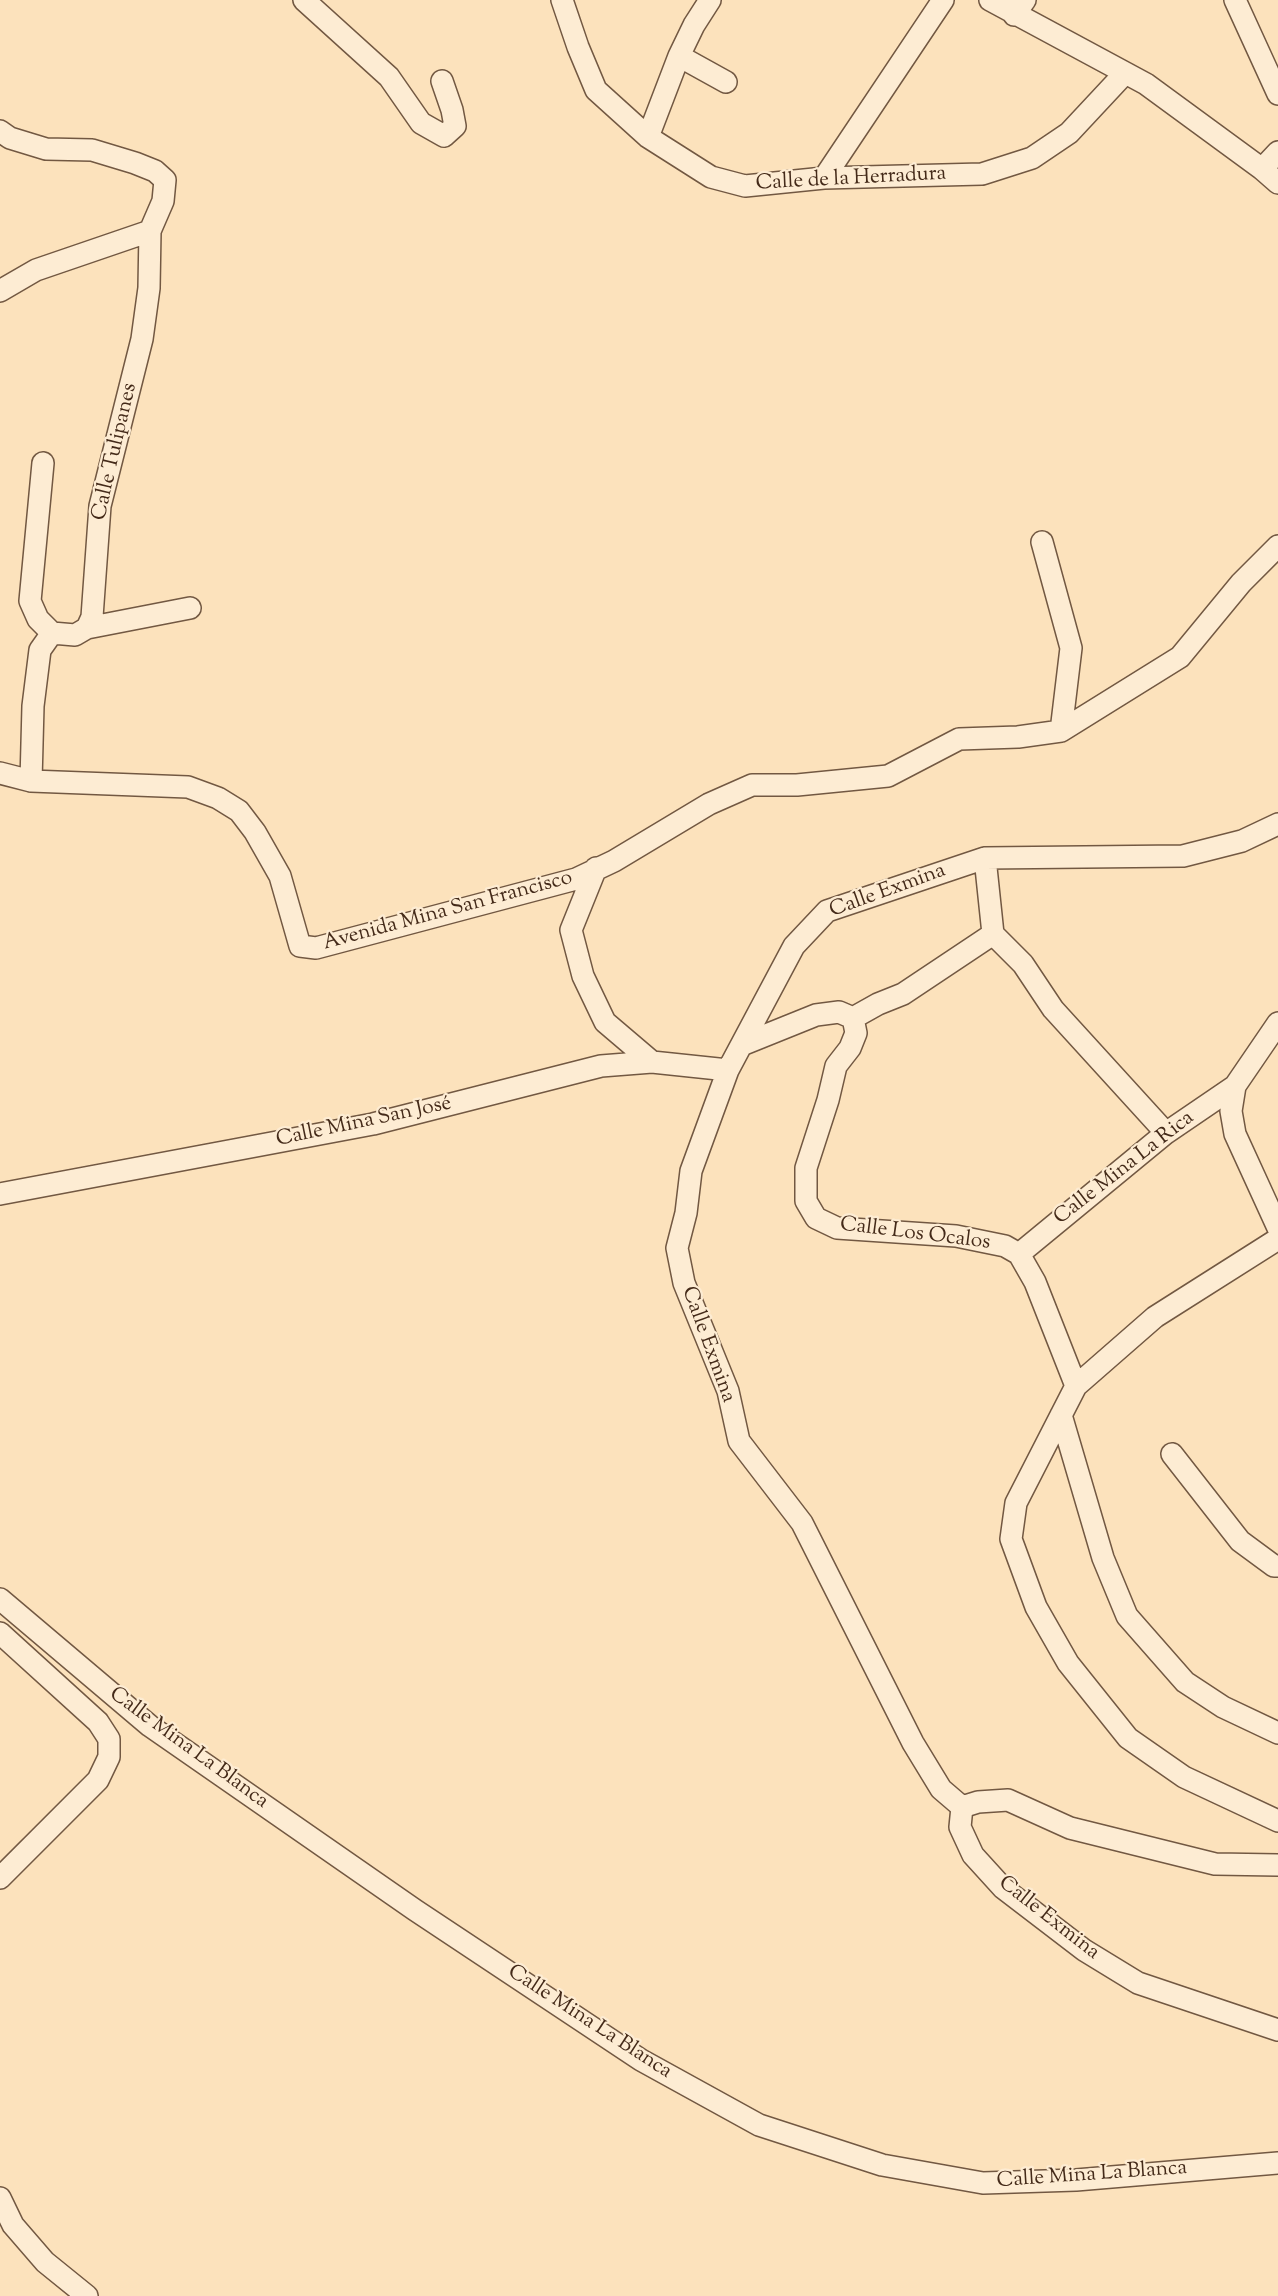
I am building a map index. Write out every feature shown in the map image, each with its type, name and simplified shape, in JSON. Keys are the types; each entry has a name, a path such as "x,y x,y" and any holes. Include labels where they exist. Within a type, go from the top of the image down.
{"street":[{"path":"304,0 389,77 421,123 444,136 454,126 452,110 442,81"},
{"name":"Calle de la Herradura","path":"562,0 596,90 648,137 711,177 746,186 824,178 982,174 1032,158 1069,133 1125,73"},
{"path":"648,137 679,56 709,0"},
{"path":"824,178 943,0"},
{"path":"990,0 1020,7 1146,84 1278,183"},
{"path":"1235,0 1278,94"},
{"path":"679,56 726,82"},
{"path":"0,291 36,270 150,231 164,201 165,180 155,171 92,150 46,148 4,140"},
{"path":"1262,169 1278,152"},
{"name":"Calle Tulipanes","path":"87,628 94,604 100,506 142,339 149,288 150,231"},
{"path":"43,463 30,601 38,619 52,633 75,635 87,628 190,608"},
{"path":"1042,542 1071,648 1061,731"},
{"path":"1061,731 1180,657 1241,583 1278,546"},
{"path":"31,781 33,706 40,650 52,633"},
{"name":"Avenida Mina San Francisco","path":"0,773 31,781 188,788 218,798 239,811 255,832 280,876 300,946 316,948 576,879 614,861 709,804 752,785 797,785 888,776 960,739 1018,737 1061,731"},
{"name":"Calle Exmina","path":"1278,824 1242,841 1183,856 985,858 827,911 794,946 766,996 744,1044 728,1070 691,1171 686,1214 677,1248 684,1283 728,1391 739,1441 801,1523 913,1743 941,1789 962,1807 960,1827 973,1855 1003,1888 1084,1950 1138,1983 1278,2030"},
{"path":"985,858 993,934 1023,964 1053,1009 1166,1133"},
{"path":"596,868 571,930 583,976 605,1022 652,1062"},
{"path":"744,1044 816,1015 840,1012 853,1018 878,1004 903,994 993,934"},
{"name":"Calle Los Ocalos","path":"853,1018 856,1033 850,1048 837,1066 806,1168 806,1201 816,1218 837,1228 956,1236 1005,1246 1018,1254 1035,1282 1076,1386"},
{"path":"1278,1023 1234,1086 1230,1111 1235,1134 1278,1228"},
{"name":"Calle Mina San José","path":"0,1194 373,1124 601,1066 652,1062 728,1070"},
{"name":"Calle Mina La Rica","path":"1018,1254 1166,1133 1234,1086"},
{"path":"1278,1239 1155,1317 1076,1386 1016,1503 1011,1539 1036,1607 1068,1663 1128,1738 1184,1778 1278,1821"},
{"path":"1060,1414 1103,1558 1127,1616 1185,1682 1224,1707 1278,1732"},
{"path":"1172,1454 1240,1541 1274,1566 1278,1566"},
{"name":"Calle Mina La Blanca","path":"0,1599 150,1726 415,1910 641,2060 759,2126 882,2165 983,2183 1076,2180 1278,2163"},
{"path":"0,1634 98,1722 109,1739 109,1757 98,1780 0,1878"},
{"path":"962,1807 978,1802 1008,1800 1070,1828 1215,1864 1278,1865"},
{"path":"0,2198 14,2225 45,2262 87,2296"}]}
